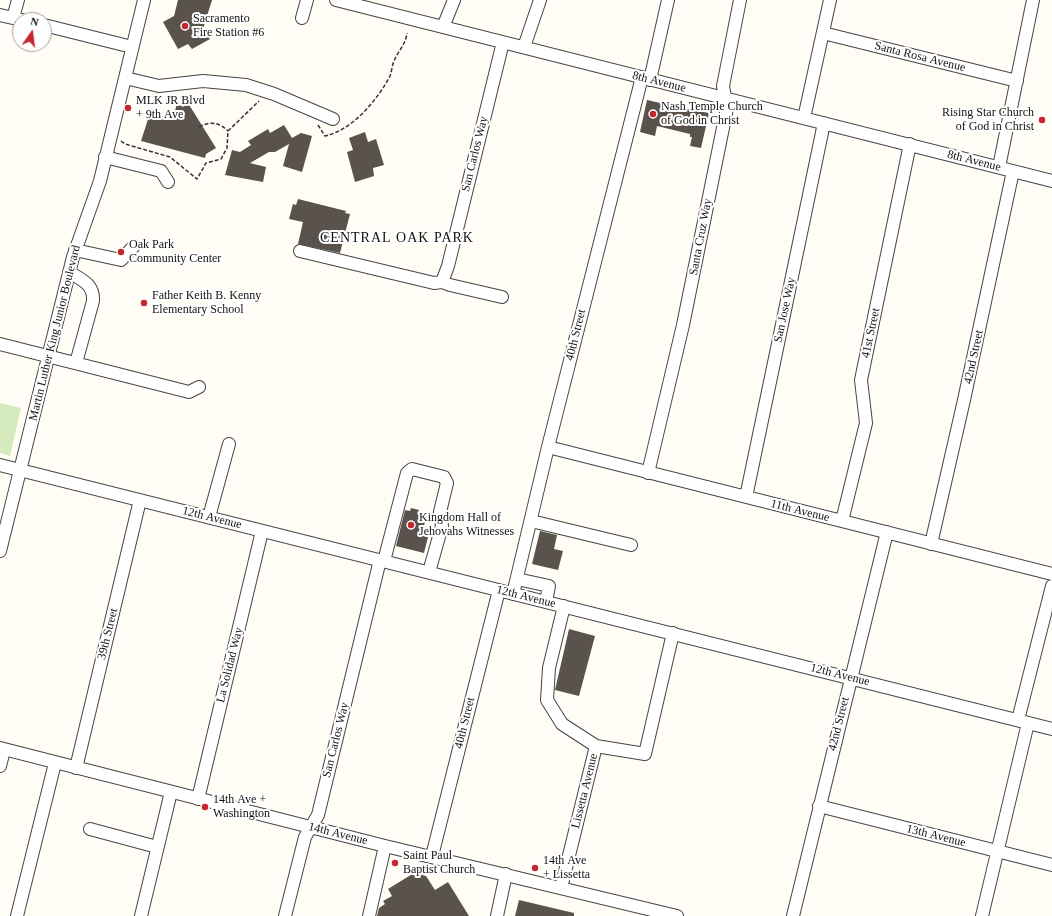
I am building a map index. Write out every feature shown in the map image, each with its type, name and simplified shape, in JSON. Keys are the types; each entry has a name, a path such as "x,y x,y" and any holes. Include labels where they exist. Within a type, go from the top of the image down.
{"street":[{"path":"18,0 18,12"},
{"name":"Martin Luther King Junior Boulevard","path":"0,551 69,272 75,250 100,181 144,0"},
{"path":"302,18 307,0"},
{"name":"8th Avenue","path":"336,0 1052,181"},
{"path":"443,27 454,0"},
{"path":"524,47 540,0"},
{"name":"40th Street","path":"513,594 548,447 668,0"},
{"name":"Santa Cruz Way","path":"648,473 685,318 727,108 723,86 740,0"},
{"path":"804,118 830,0"},
{"path":"999,167 1032,0"},
{"path":"0,15 12,18"},
{"path":"52,27 132,47"},
{"name":"Santa Rosa Avenue","path":"823,32 1017,81"},
{"name":"San Carlos Way","path":"442,282 448,266 503,42"},
{"path":"125,78 159,86 203,81 246,85 274,94 333,119"},
{"name":"San Jose Way","path":"746,497 824,123"},
{"name":"41st Street","path":"842,521 866,423 861,380 910,144"},
{"path":"105,157 161,171 168,182"},
{"name":"42nd Street","path":"931,544 966,393 1013,171"},
{"path":"75,250 121,260 134,246"},
{"path":"300,251 434,283 442,282 502,297"},
{"path":"69,272 89,284 94,293 76,362"},
{"path":"0,344 76,362 189,392 199,387"},
{"path":"209,517 229,444"},
{"name":"11th Avenue","path":"548,447 1052,574"},
{"name":"12th Avenue","path":"0,465 1052,729"},
{"name":"San Carlos Way","path":"285,916 305,837 318,815 382,561 406,474 412,469 444,477 447,483 440,512 442,526 429,572"},
{"name":"39th Street","path":"76,768 140,500"},
{"path":"531,521 631,545"},
{"name":"La Solidad Way","path":"198,799 262,530"},
{"name":"42nd Street","path":"792,916 887,532"},
{"path":"517,578 549,586 546,602"},
{"path":"982,916 998,851 1023,721 1052,586"},
{"name":"40th Street","path":"432,856 499,590"},
{"path":"564,606 549,668 548,700 562,724 596,746"},
{"name":"Lissetta Avenue","path":"561,888 596,746 645,754 673,633"},
{"path":"0,766 2,749"},
{"name":"14th Avenue","path":"2,749 385,846 561,888 632,910 677,916"},
{"path":"17,916 54,763"},
{"path":"141,916 171,792"},
{"name":"13th Avenue","path":"819,806 1052,865"},
{"path":"90,829 157,847"},
{"path":"368,916 385,846"},
{"path":"497,916 506,874"}],"path":[{"path":"121,141 125,144 170,157 197,179 206,163 220,159 227,148 228,131 262,98"},
{"path":"199,127 207,123 214,123 222,125 228,131"}],"green space":[{"path":"0,403 21,408 10,456 0,453"}],"building":[{"name":"Sacramento Fire Station #6","path":"178,0 212,0 203,29 210,39 192,49 188,44 178,49 163,22 174,16"},
{"path":"647,100 674,106 674,104 682,106 682,108 709,113 701,148 690,146 692,137 690,137 690,134 657,126 655,136 640,132"},
{"path":"177,103 183,107 188,103 216,148 206,154 205,158 141,141 150,113 173,119"},
{"path":"284,125 292,138 301,133 312,136 302,172 283,166 289,144 275,152 269,152 250,163 266,167 263,182 225,175 232,150 240,152 251,145 248,141 268,129 270,133"},
{"path":"365,132 368,142 376,139 384,165 373,168 374,176 355,182 347,152 353,150 349,138"},
{"path":"298,199 346,211 345,213 350,214 340,253 298,244 303,222 289,219 293,204 296,205"},
{"name":"Kingdom Hall of Jehovahs Witnesses","path":"411,508 419,510 418,514 427,516 421,535 428,537 424,553 396,546 405,510 410,511"},
{"path":"540,531 557,535 554,549 563,551 558,570 532,564"},
{"path":"569,629 595,636 579,696 555,690"},
{"path":"414,873 426,876 435,890 448,882 469,916 377,916 379,908 385,904 383,901 392,896 388,889"},
{"path":"519,900 574,913 574,916 515,916"}],"place":[{"name":"Sacramento Fire Station #6","path":"185,26"},
{"name":"MLK JR Blvd + 9th Ave","path":"128,108"},
{"name":"Nash Temple Church of God in Christ","path":"653,114"},
{"name":"Rising Star Church of God in Christ","path":"1042,120"},
{"name":"Oak Park Community Center","path":"121,252"},
{"name":"Father Keith B. Kenny Elementary School","path":"144,303"},
{"name":"Kingdom Hall of Jehovahs Witnesses","path":"411,525"},
{"name":"14th Ave + Washington","path":"205,807"},
{"name":"Saint Paul Baptist Church","path":"395,863"},
{"name":"14th Ave + Lissetta","path":"535,868"}],"district":[{"name":"CENTRAL OAK PARK","path":"397,238"}]}
